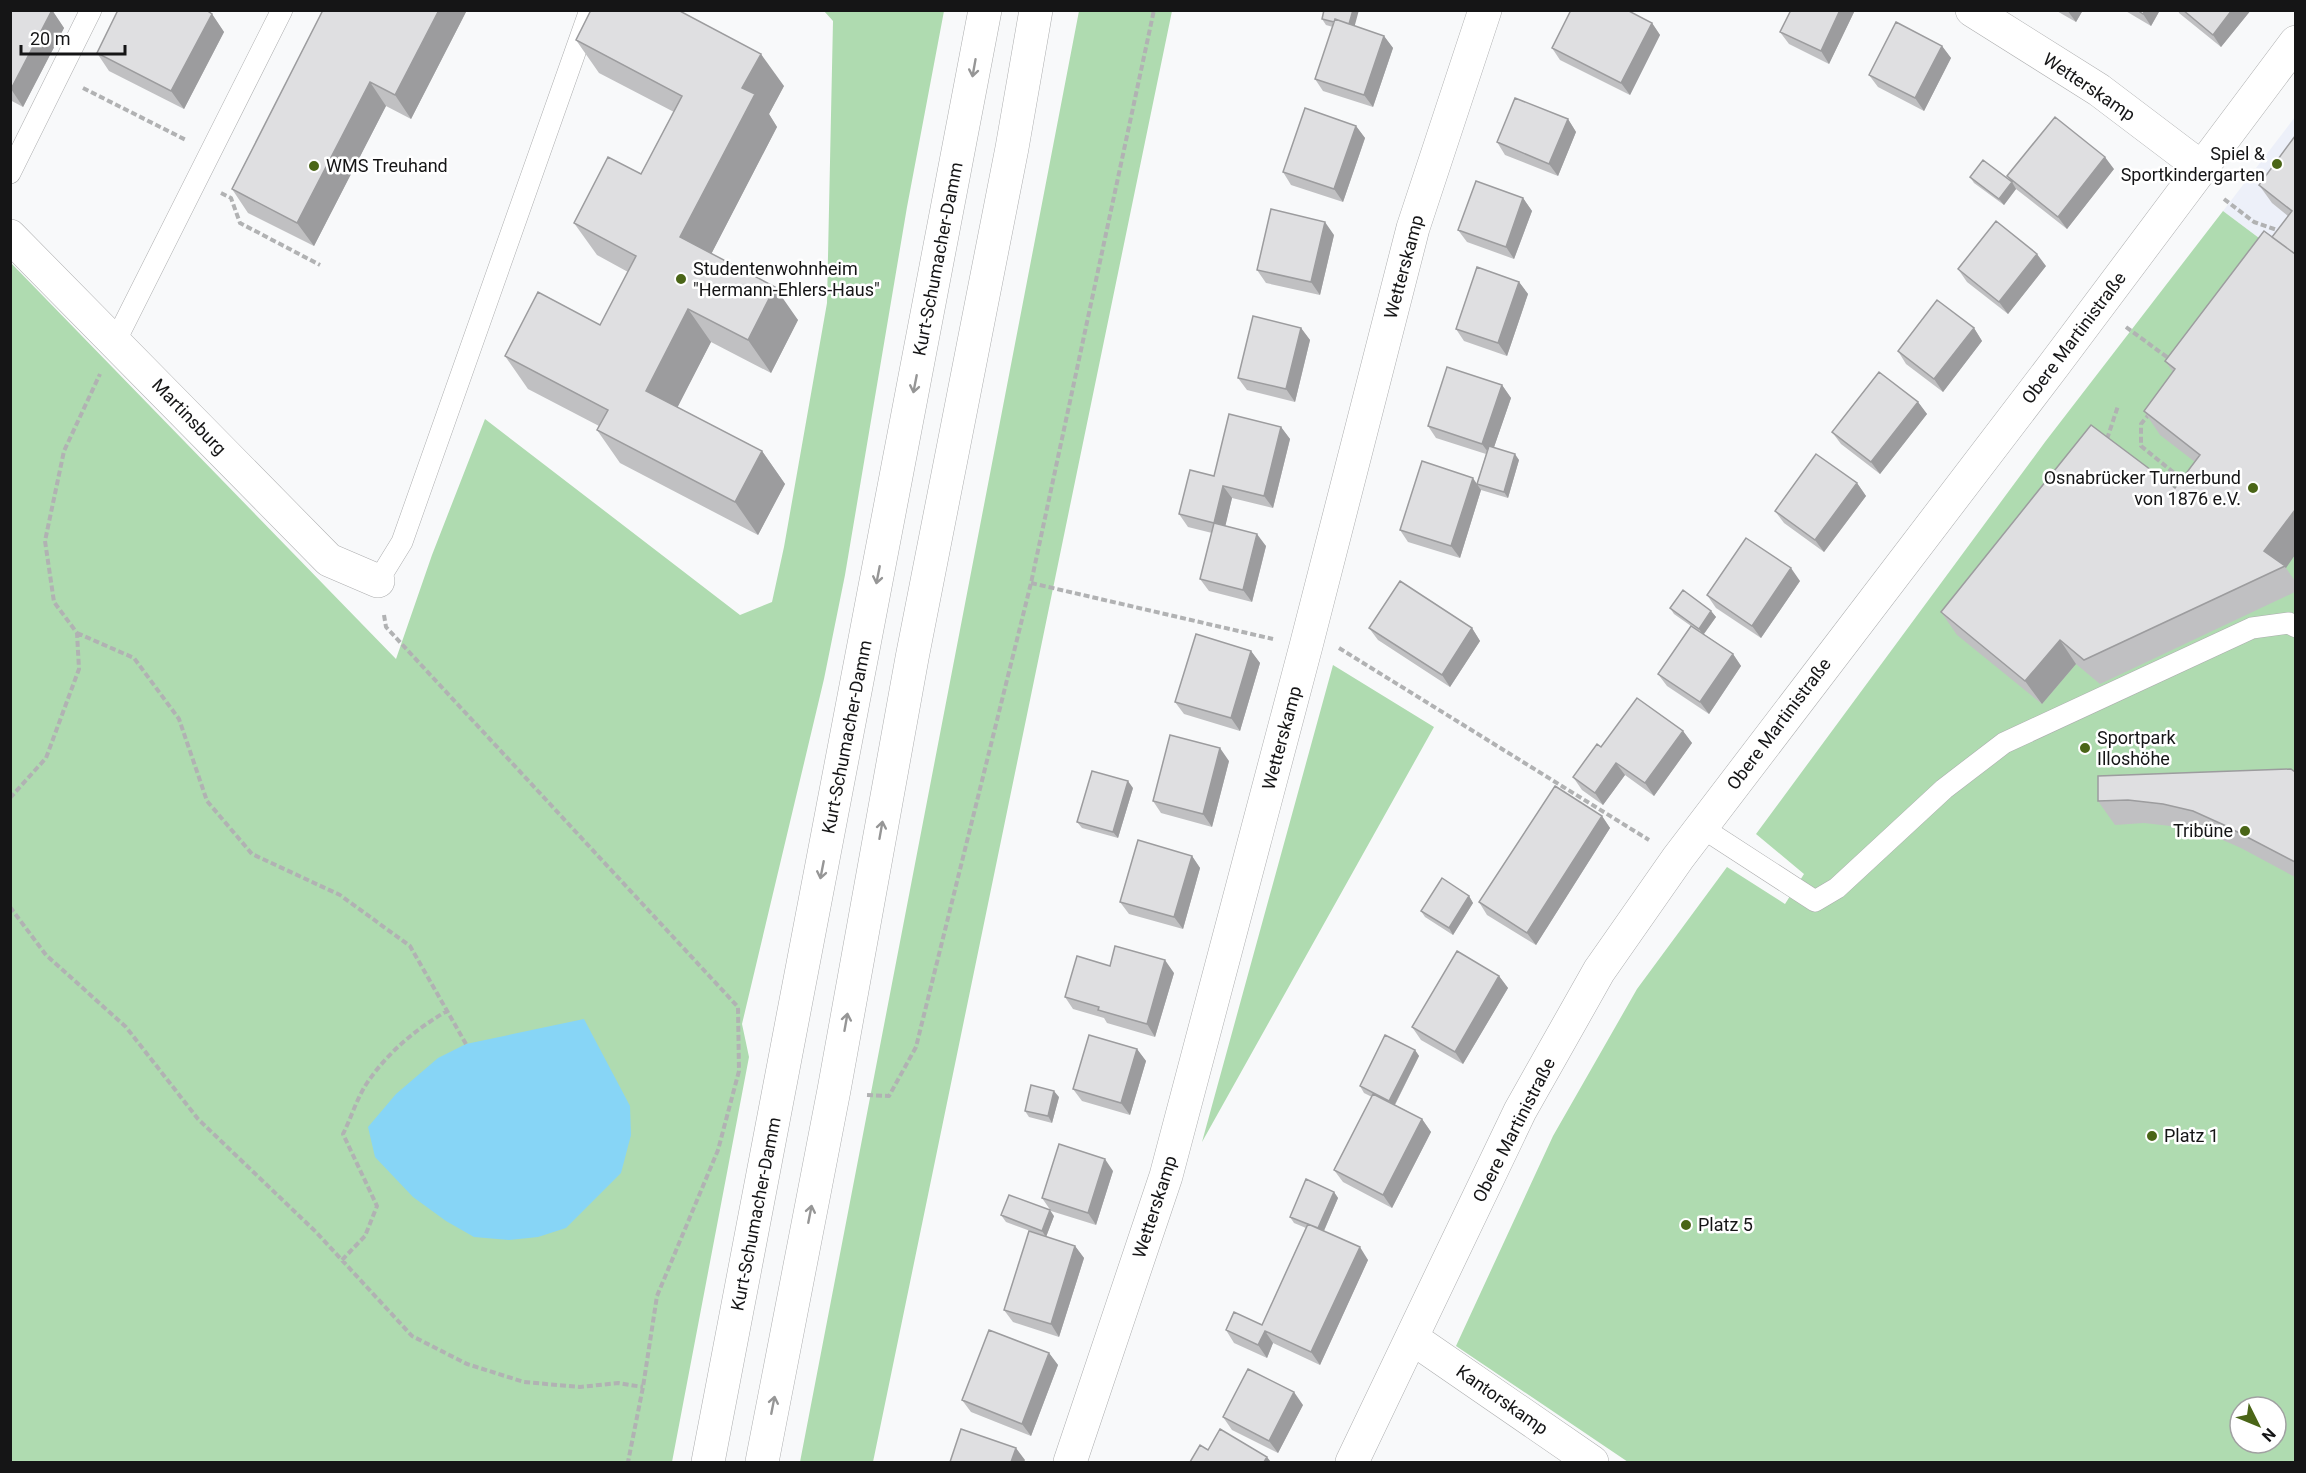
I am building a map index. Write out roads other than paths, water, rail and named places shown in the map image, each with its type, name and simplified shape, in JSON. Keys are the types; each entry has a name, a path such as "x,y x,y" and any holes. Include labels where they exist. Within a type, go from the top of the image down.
{"street":[{"name":"Kurt-Schumacher-Damm","path":"708,1462 985,10"},
{"path":"762,1462 834,1090 912,658 1012,148 1036,10"},
{"name":"Wetterskamp","path":"1070,1462 1166,1176 1306,646 1413,228 1485,10"},
{"name":"Wetterskamp","path":"1972,10 2099,90 2202,168"},
{"name":"Obere Martinistraße","path":"1352,1462 1520,1111 1599,970 1701,827 2202,168 2295,42"},
{"name":"Martinsburg","path":"10,236 329,560 378,581"},
{"name":"Kantorskamp","path":"1412,1338 1592,1462"}],"lane":[{"path":"10,173 91,10"},
{"path":"115,342 282,10"},
{"path":"378,581 402,543 590,10"},
{"path":"1701,827 1815,901 1837,888 1944,789 2004,742 2252,628 2289,623 2295,627"}],"water":[{"path":"584,1019 630,1106 631,1135 621,1173 566,1228 538,1237 509,1240 474,1237 446,1221 413,1197 375,1157 368,1127 396,1094 438,1058 466,1044"}],"place":[{"name":"Spiel & Sportkindergarten","path":"2277,164"},
{"name":"WMS Treuhand","path":"314,166"},
{"name":"Studentenwohnheim \"Hermann-Ehlers-Haus\"","path":"681,279"},
{"name":"Osnabrücker Turnerbund von 1876 e.V.","path":"2253,488"},
{"name":"Sportpark Illoshöhe","path":"2085,748"},
{"name":"Tribüne","path":"2245,831"},
{"name":"Platz 1","path":"2152,1136"},
{"name":"Platz 5","path":"1686,1225"}]}
